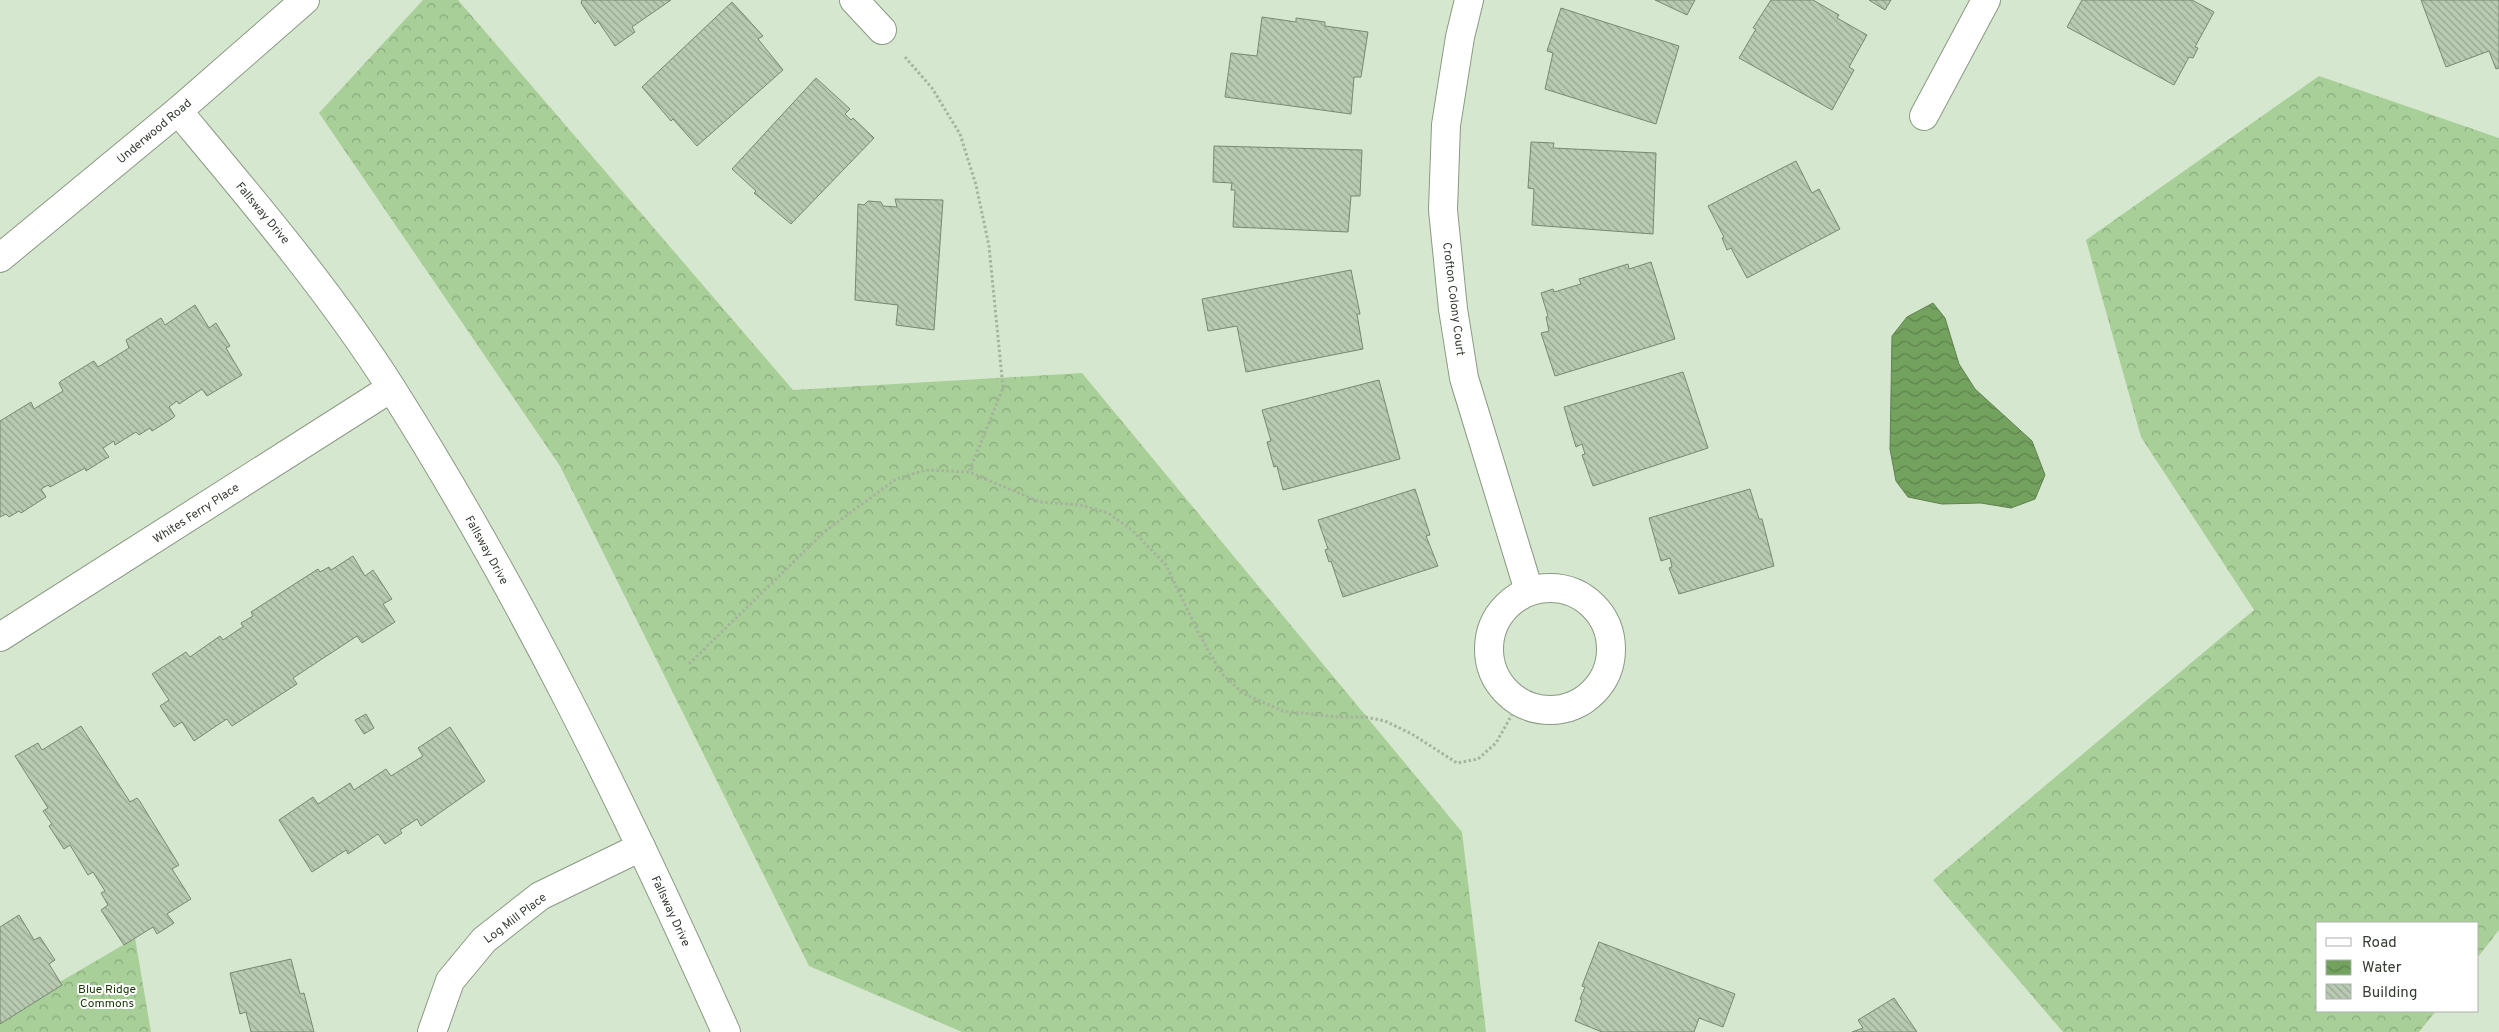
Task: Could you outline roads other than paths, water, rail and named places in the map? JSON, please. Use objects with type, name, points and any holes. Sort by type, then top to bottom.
[{"type":"street","name":"Underwood Road","points":[[0,258],[178,111],[305,0]]},
{"type":"street","points":[[854,0],[882,30]]},
{"type":"street","name":"Crofton Colony Court","points":[[1469,0],[1460,36],[1446,126],[1443,210],[1453,309],[1464,378],[1529,591]]},
{"type":"street","points":[[1924,116],[1986,0]]},
{"type":"street","name":"Fallsway Drive","points":[[178,111],[305,264],[391,388],[485,545],[560,686],[640,847],[726,1032]]},
{"type":"street","name":"Whites Ferry Place","points":[[0,638],[391,388]]},
{"type":"street","points":[[1557,588],[1576,594],[1595,607],[1610,634],[1611,660],[1601,684],[1586,699],[1564,710],[1540,710],[1519,702],[1498,682],[1488,649],[1493,627],[1508,604],[1529,591],[1557,588]]},
{"type":"street","name":"Log Mill Place","points":[[432,1032],[450,980],[484,940],[540,896],[640,847]]},
{"type":"water","points":[[1933,303],[1945,318],[1959,364],[1975,389],[2032,441],[2045,475],[2035,499],[2011,508],[1981,503],[1942,504],[1908,497],[1896,481],[1890,449],[1892,336],[1907,317]]},
{"type":"park label","name":"Blue Ridge Commons","points":[[107,996]]}]
